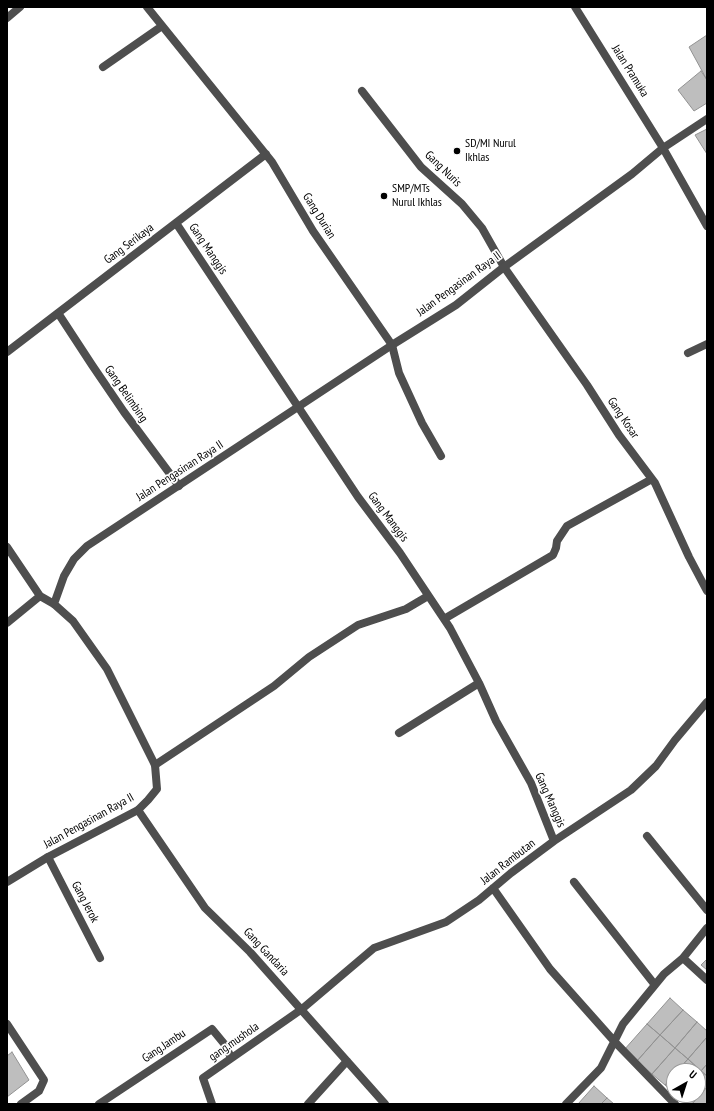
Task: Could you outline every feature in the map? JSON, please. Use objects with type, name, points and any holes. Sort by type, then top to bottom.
[{"type":"street","points":[[7,18],[19,7]]},
{"type":"street","name":"Gang Durian","points":[[147,7],[266,154],[313,231],[392,345],[399,373],[422,423],[441,456]]},
{"type":"street","name":"Jalan Pramuka","points":[[575,7],[663,148],[707,226]]},
{"type":"street","points":[[103,67],[162,26]]},
{"type":"street","name":"Gang Nuris","points":[[362,91],[421,167],[462,204],[482,228],[504,267]]},
{"type":"street","name":"Jalan Pengasinan Raya II","points":[[7,882],[48,857],[138,810],[157,789],[155,765],[107,668],[73,621],[54,604],[64,576],[74,559],[87,546],[392,345],[456,305],[504,267],[632,174],[663,148],[707,119]]},
{"type":"street","name":"Gang Serikaya","points":[[7,352],[266,154]]},
{"type":"street","name":"Gang Manggis","points":[[176,223],[358,497],[400,553],[450,628],[479,683],[496,721],[531,783],[554,841]]},
{"type":"street","name":"Gang Kosar","points":[[504,267],[587,386],[619,435],[655,483],[689,557],[707,591]]},
{"type":"street","name":"Gang Belimbing","points":[[58,312],[124,412],[179,486]]},
{"type":"street","points":[[688,353],[707,344]]},
{"type":"street","points":[[444,619],[553,555],[557,541],[567,526],[652,479]]},
{"type":"street","points":[[7,547],[40,596],[54,604]]},
{"type":"street","points":[[7,623],[40,596]]},
{"type":"street","points":[[155,765],[274,686],[309,657],[358,625],[406,609],[428,596]]},
{"type":"street","points":[[399,733],[479,683]]},
{"type":"street","name":"Jalan Rambutan","points":[[302,1009],[374,948],[446,922],[479,900],[511,873],[554,841],[631,790],[656,766],[675,740],[707,702]]},
{"type":"street","name":"Gang Gandaria","points":[[138,810],[205,908],[250,952],[385,1104]]},
{"type":"street","points":[[647,836],[707,910]]},
{"type":"street","name":"Gang Jerok","points":[[48,857],[100,958]]},
{"type":"street","points":[[574,882],[655,985]]},
{"type":"street","points":[[493,888],[550,969],[614,1041],[675,1104]]},
{"type":"street","points":[[566,1104],[600,1068],[623,1024],[664,974],[684,958],[707,928]]},
{"type":"street","points":[[684,958],[707,980]]},
{"type":"street","name":"gang.mushola","points":[[212,1104],[203,1078],[302,1009]]},
{"type":"street","points":[[7,1024],[44,1080],[39,1091],[21,1104]]},
{"type":"street","name":"Gang.Jambu","points":[[99,1104],[212,1029],[226,1046],[231,1058]]},
{"type":"street","points":[[308,1104],[347,1061]]},
{"type":"building","points":[[707,35],[707,80],[689,47]]},
{"type":"building","points":[[701,71],[707,80],[707,103],[694,111],[678,90]]},
{"type":"building","points":[[707,129],[707,154],[695,135]]},
{"type":"building","points":[[707,959],[707,970],[701,965]]},
{"type":"building","points":[[670,998],[683,1010],[660,1035],[647,1024]]},
{"type":"building","points":[[683,1010],[697,1022],[675,1048],[660,1035]]},
{"type":"building","points":[[697,1022],[707,1031],[707,1037],[688,1059],[675,1048]]},
{"type":"building","points":[[647,1024],[660,1035],[637,1061],[624,1050]]},
{"type":"building","points":[[660,1035],[675,1048],[652,1074],[637,1061]]},
{"type":"building","points":[[707,1037],[706,1065],[706,1063],[692,1063],[688,1059]]},
{"type":"building","points":[[675,1048],[688,1059],[684,1063],[666,1063],[665,1085],[652,1074]]},
{"type":"building","points":[[12,1052],[29,1080],[7,1097],[7,1056]]},
{"type":"building","points":[[688,1059],[692,1063],[684,1063]]},
{"type":"building","points":[[707,1064],[707,1076],[706,1075]]},
{"type":"building","points":[[706,1075],[707,1076],[706,1088]]},
{"type":"building","points":[[594,1086],[607,1098],[601,1104],[578,1104]]},
{"type":"building","points":[[707,1087],[707,1104],[692,1104],[706,1103]]},
{"type":"building","points":[[607,1098],[614,1104],[601,1104]]},
{"type":"place","name":"SD/MI Nurul Ikhlas","points":[[457,151]]},
{"type":"place","name":"SMP/MTs Nurul Ikhlas","points":[[384,196]]}]
